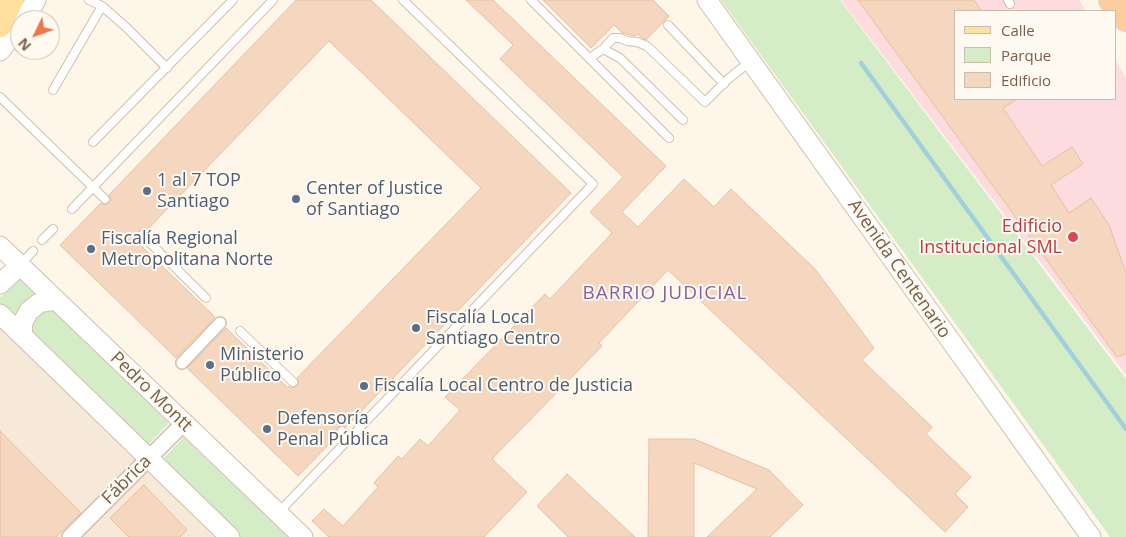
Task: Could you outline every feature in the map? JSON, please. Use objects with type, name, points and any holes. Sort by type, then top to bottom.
[{"type":"highway","points":[[1112,0],[1126,18]]},
{"type":"main road","points":[[0,25],[11,0]]},
{"type":"street","name":"Avenida Centenario","points":[[707,0],[1090,537]]},
{"type":"street","points":[[0,51],[10,38]]},
{"type":"street","name":"Pedro Montt","points":[[0,246],[303,537]]},
{"type":"street","points":[[0,284],[20,265]]},
{"type":"street","points":[[22,335],[24,322],[29,311],[39,304],[56,300]]},
{"type":"street","points":[[0,314],[230,537]]},
{"type":"street","points":[[182,363],[220,323]]},
{"type":"street","name":"Fábrica","points":[[70,537],[184,423]]},
{"type":"lane","points":[[89,0],[101,2],[167,68]]},
{"type":"lane","points":[[93,142],[233,0]]},
{"type":"lane","points":[[72,209],[273,0]]},
{"type":"lane","points":[[278,513],[593,184],[403,0]]},
{"type":"lane","points":[[531,0],[669,138]]},
{"type":"lane","points":[[53,90],[101,2]]},
{"type":"lane","points":[[668,25],[724,84]]},
{"type":"lane","points":[[590,58],[613,38],[637,42],[647,46],[705,102],[751,61]]},
{"type":"lane","points":[[602,48],[620,58],[684,120]]},
{"type":"lane","points":[[0,97],[105,199]]},
{"type":"lane","points":[[42,240],[54,229]]},
{"type":"lane","points":[[142,235],[206,298]]},
{"type":"lane","points":[[20,265],[33,251]]},
{"type":"lane","points":[[240,331],[293,382]]},
{"type":"lane","points":[[342,430],[350,438]]},
{"type":"shaded area","name":"Edificio Institucional SML","points":[[841,0],[1079,0],[1085,10],[954,10],[954,100],[1116,100],[1116,60],[1126,79],[1126,375]]},
{"type":"shaded area","points":[[0,324],[218,537],[0,537]]},
{"type":"green space","points":[[721,0],[840,0],[1126,379],[1126,537],[1110,537]]},
{"type":"green space","points":[[21,277],[169,423],[144,449],[0,309],[0,298]]},
{"type":"green space","points":[[184,437],[288,537],[238,537],[160,462]]},
{"type":"building","points":[[296,0],[371,0],[571,193],[346,427],[343,425],[338,427],[336,430],[338,435],[298,476],[187,368],[226,328],[288,388],[289,386],[292,388],[297,386],[299,383],[297,378],[481,188],[329,41],[146,231],[141,230],[137,233],[138,239],[136,241],[215,317],[176,358],[60,245],[101,203],[104,205],[109,203],[111,200],[109,195]]},
{"type":"building","points":[[466,0],[493,0],[666,166],[622,212],[638,227],[684,179],[714,207],[731,189],[815,269],[874,348],[862,360],[932,427],[926,434],[971,477],[955,494],[968,507],[945,532],[668,270],[599,343],[602,346],[492,459],[527,492],[484,537],[329,537],[312,521],[324,509],[343,526],[378,487],[374,483],[398,456],[402,459],[420,439],[428,446],[460,410],[445,397],[545,294],[550,299],[612,233],[590,212],[623,177],[500,59],[513,45]]},
{"type":"building","points":[[543,0],[653,0],[669,16],[646,40],[637,34],[635,36],[622,33],[614,25],[591,48]]},
{"type":"building","points":[[858,0],[974,0],[980,10],[954,10],[954,100],[1015,100],[1003,108],[1042,166],[1072,147],[1083,164],[1051,185],[1069,213],[1091,198],[1109,225],[1126,273],[1126,354],[1117,357]]},
{"type":"building","points":[[0,431],[81,513],[56,537],[0,537]]},
{"type":"building","points":[[649,439],[694,439],[769,470],[803,505],[770,537],[707,537],[757,489],[694,463],[694,537],[648,537]]},
{"type":"building","points":[[567,474],[635,537],[568,537],[537,506]]},
{"type":"building","points":[[144,485],[187,530],[180,537],[129,537],[110,518]]},
{"type":"waterway","points":[[861,63],[1126,429]]},
{"type":"place","name":"1 al 7 TOP Santiago","points":[[147,191]]},
{"type":"place","name":"Center of Justice of Santiago","points":[[296,199]]},
{"type":"place","name":"Edificio Institucional SML","points":[[1073,237]]},
{"type":"place","name":"Fiscalía Regional Metropolitana Norte","points":[[91,249]]},
{"type":"place","name":"Fiscalía Local Santiago Centro","points":[[416,328]]},
{"type":"place","name":"Ministerio Público","points":[[210,365]]},
{"type":"place","name":"Fiscalía Local Centro de Justicia","points":[[364,386]]},
{"type":"place","name":"Defensoría Penal Pública","points":[[267,429]]},
{"type":"district","name":"BARRIO JUDICIAL","points":[[665,294]]}]
